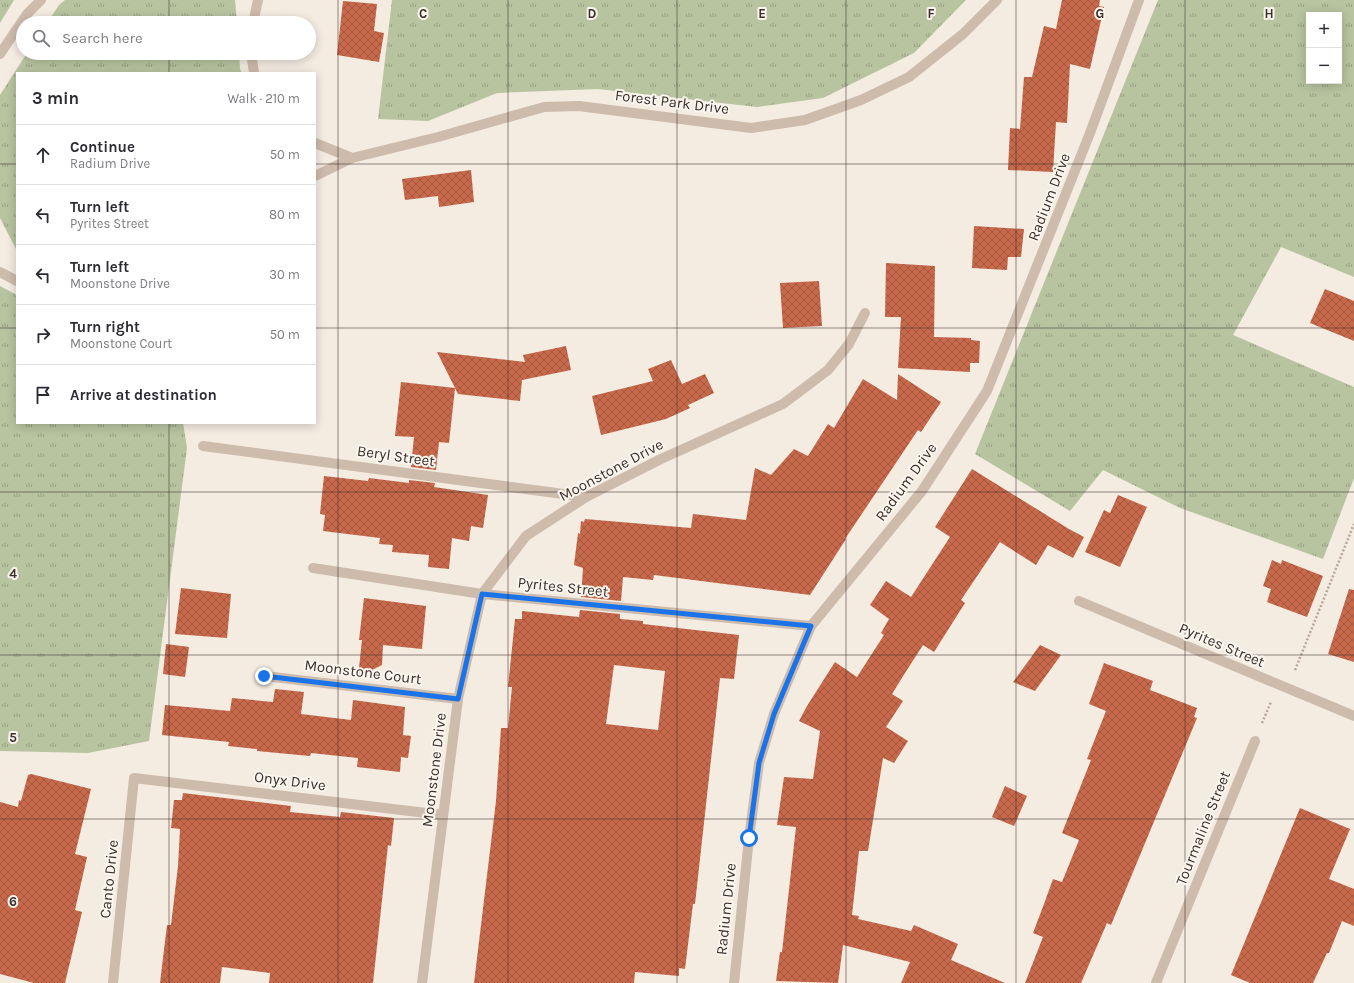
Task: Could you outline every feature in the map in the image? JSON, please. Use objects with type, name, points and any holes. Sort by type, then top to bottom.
[{"type":"street","points":[[26,16],[41,0]]},
{"type":"street","points":[[255,16],[258,0]]},
{"type":"street","name":"Forest Park Drive","points":[[316,176],[352,158],[438,137],[544,107],[579,106],[751,128],[805,120],[861,100],[909,77],[963,34],[997,0]]},
{"type":"street","name":"Radium Drive","points":[[734,983],[748,846],[759,763],[774,714],[811,626],[922,491],[987,391],[1087,140],[1139,0]]},
{"type":"street","points":[[0,54],[16,30]]},
{"type":"street","points":[[252,60],[254,72]]},
{"type":"street","points":[[316,143],[352,158]]},
{"type":"street","points":[[0,272],[16,280]]},
{"type":"street","name":"Moonstone Drive","points":[[422,983],[458,699],[482,594],[526,536],[586,497],[661,459],[783,404],[828,370],[849,344],[865,313]]},
{"type":"street","name":"Beryl Street","points":[[203,446],[586,497]]},
{"type":"street","name":"Pyrites Street","points":[[313,568],[482,594],[811,626]]},
{"type":"street","name":"Pyrites Street","points":[[1079,601],[1354,716]]},
{"type":"street","name":"Moonstone Court","points":[[264,676],[458,699]]},
{"type":"street","name":"Tourmaline Street","points":[[1156,983],[1255,741]]},
{"type":"street","name":"Onyx Drive","points":[[134,778],[443,815]]},
{"type":"street","name":"Canto Drive","points":[[113,983],[134,778]]},
{"type":"path","points":[[1266,680],[1274,665],[1294,672],[1354,524]]},
{"type":"path","points":[[1255,741],[1278,685]]},
{"type":"green space","points":[[0,0],[14,0],[0,23]]},
{"type":"green space","points":[[65,0],[235,0],[236,16],[52,16],[59,5]]},
{"type":"green space","points":[[392,0],[966,0],[914,53],[823,98],[757,107],[598,89],[497,93],[428,121],[378,119]]},
{"type":"green space","points":[[1158,0],[1354,0],[1354,277],[1281,247],[1233,335],[1354,387],[1354,478],[1323,559],[1180,508],[1103,470],[1070,511],[975,454]]},
{"type":"green space","points":[[22,60],[239,60],[242,72],[16,72],[16,249],[0,218],[0,95]]},
{"type":"green space","points":[[0,286],[16,294],[16,424],[183,424],[187,448],[149,741],[88,753],[0,751]]},
{"type":"building","points":[[1062,0],[1100,0],[1099,6],[1104,7],[1090,69],[1070,64],[1067,123],[1056,122],[1053,172],[1008,170],[1010,128],[1020,129],[1024,77],[1032,77],[1044,26],[1056,29]]},
{"type":"building","points":[[343,1],[377,4],[374,31],[384,33],[379,62],[337,55]]},
{"type":"building","points":[[471,170],[474,202],[439,207],[438,196],[405,200],[402,179]]},
{"type":"building","points":[[974,226],[1024,229],[1021,257],[1008,257],[1007,270],[972,268]]},
{"type":"building","points":[[886,263],[935,266],[934,337],[971,338],[971,340],[980,341],[979,363],[970,363],[970,372],[898,368],[901,317],[885,317]]},
{"type":"building","points":[[819,281],[822,326],[783,328],[780,283]]},
{"type":"building","points":[[1325,289],[1354,301],[1354,341],[1310,323]]},
{"type":"building","points":[[566,346],[571,370],[522,380],[520,401],[458,394],[437,352],[525,362],[523,355]]},
{"type":"building","points":[[671,360],[682,384],[705,374],[714,393],[688,405],[690,408],[666,419],[601,435],[592,396],[653,381],[648,369]]},
{"type":"building","points":[[898,374],[941,402],[921,432],[918,430],[845,539],[810,595],[654,575],[653,580],[623,577],[621,601],[581,597],[583,568],[574,565],[581,521],[584,522],[585,519],[691,528],[693,514],[746,520],[755,468],[771,475],[794,449],[808,456],[828,424],[834,428],[863,379],[897,400]]},
{"type":"building","points":[[401,382],[455,388],[449,443],[439,442],[436,470],[411,467],[414,437],[395,436]]},
{"type":"building","points":[[972,469],[1084,537],[1073,558],[1048,545],[1036,565],[1000,542],[961,600],[965,603],[934,652],[923,645],[892,694],[903,701],[886,727],[908,741],[894,763],[883,758],[868,851],[859,851],[852,915],[859,916],[858,919],[911,931],[914,925],[958,944],[951,960],[1005,983],[901,983],[910,962],[843,945],[838,983],[776,981],[780,952],[782,952],[796,827],[777,825],[784,777],[813,779],[820,731],[799,721],[835,662],[857,677],[884,635],[881,633],[889,619],[870,605],[886,581],[911,597],[950,537],[935,527]]},
{"type":"building","points":[[324,476],[368,481],[369,478],[409,483],[409,480],[435,483],[434,487],[488,495],[483,528],[471,526],[469,541],[452,538],[449,569],[428,567],[429,555],[392,552],[393,545],[379,544],[380,538],[323,531],[325,515],[320,514]]},
{"type":"building","points":[[1118,495],[1147,507],[1120,567],[1085,552],[1104,510],[1110,513]]},
{"type":"building","points":[[1272,560],[1281,564],[1282,560],[1323,576],[1307,617],[1267,602],[1271,589],[1263,586]]},
{"type":"building","points":[[181,588],[231,594],[227,638],[175,634]]},
{"type":"building","points":[[1349,589],[1354,590],[1354,662],[1328,654]]},
{"type":"building","points":[[364,598],[426,606],[422,649],[383,645],[382,665],[358,677],[362,640],[359,640]]},
{"type":"building","points":[[580,610],[620,614],[620,619],[643,621],[643,624],[739,635],[734,679],[720,678],[695,904],[693,904],[685,969],[679,968],[679,976],[635,972],[634,983],[474,983],[496,801],[501,728],[508,728],[512,687],[508,687],[515,619],[522,619],[522,611],[579,617]],"holes":[[[614,665],[665,671],[658,730],[606,724]]]},
{"type":"building","points":[[166,644],[189,647],[185,677],[163,674]]},
{"type":"building","points":[[1040,645],[1061,655],[1035,691],[1013,682]]},
{"type":"building","points":[[1104,663],[1153,681],[1150,690],[1197,708],[1194,717],[1197,718],[1111,925],[1107,923],[1081,983],[1025,983],[1043,937],[1033,933],[1053,879],[1062,882],[1079,840],[1062,833],[1091,760],[1087,759],[1106,711],[1089,704]]},
{"type":"building","points":[[275,689],[304,692],[301,714],[351,720],[353,700],[405,707],[403,735],[411,736],[408,758],[401,757],[400,772],[357,767],[358,758],[311,753],[310,756],[257,751],[257,749],[228,746],[229,742],[162,735],[165,705],[230,711],[232,698],[273,702]]},
{"type":"building","points":[[31,774],[91,789],[75,854],[87,857],[75,910],[82,912],[65,983],[34,983],[0,974],[0,802],[18,807],[28,775]]},
{"type":"building","points":[[1005,786],[1027,796],[1014,826],[992,817]]},
{"type":"building","points":[[183,793],[291,806],[290,812],[340,817],[341,812],[394,818],[391,846],[388,845],[373,983],[269,983],[270,973],[222,967],[220,983],[160,983],[167,925],[171,925],[178,866],[180,829],[171,828],[174,800],[182,800]]},
{"type":"building","points":[[1300,808],[1350,829],[1329,879],[1354,889],[1354,926],[1342,921],[1329,953],[1327,953],[1313,983],[1250,983],[1231,975]]},
{"type":"route","points":[[264,676],[458,699],[482,594],[811,626],[774,714],[759,763],[749,838]]}]
